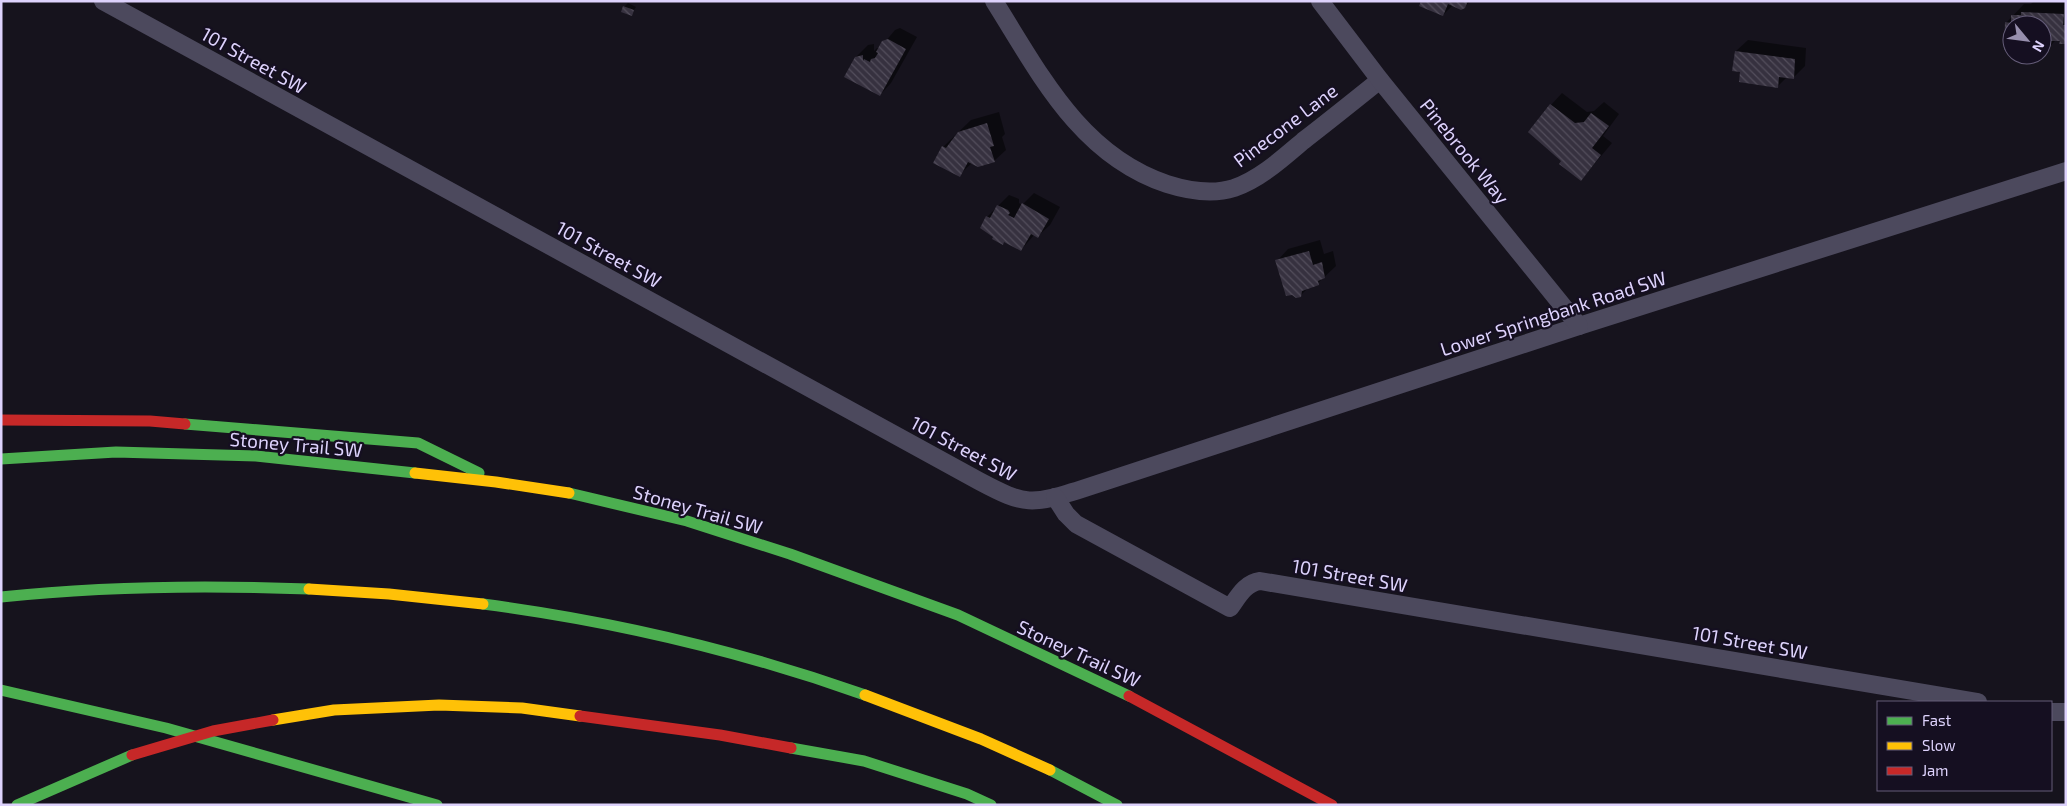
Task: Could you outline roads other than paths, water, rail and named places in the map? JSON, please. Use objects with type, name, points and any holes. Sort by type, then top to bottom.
[{"type":"highway","points":[[1,420],[150,421],[418,443],[496,482]]},
{"type":"highway","name":"Stoney Trail SW","points":[[1,459],[116,452],[256,456],[496,482],[573,494],[687,522],[790,554],[958,615],[1153,707],[1332,805]]},
{"type":"highway","points":[[1,597],[206,586],[335,589],[519,610],[630,628],[738,655],[855,691],[984,740],[1117,805]]},
{"type":"highway","points":[[1,690],[91,708],[261,754],[437,805]]},
{"type":"highway","points":[[17,805],[132,755],[213,731],[334,710],[439,705],[522,708],[720,735],[864,761],[967,794],[991,805]]},
{"type":"street","name":"101 Street SW","points":[[103,1],[978,481],[1022,500],[1033,502],[1055,497],[1066,514],[1076,524],[1230,608],[1245,588],[1250,584],[1260,581],[1972,701]]},
{"type":"street","name":"Pinecone Lane","points":[[994,1],[1051,92],[1074,121],[1109,152],[1128,165],[1144,174],[1180,188],[1198,191],[1218,191],[1234,188],[1249,181],[1289,153],[1380,80]]},
{"type":"street","name":"Pinebrook Way","points":[[1320,1],[1380,80],[1579,326]]},
{"type":"street","name":"Lower Springbank Road SW","points":[[1055,497],[1579,326],[2066,171]]},
{"type":"street","points":[[2052,712],[2066,712]]}]
